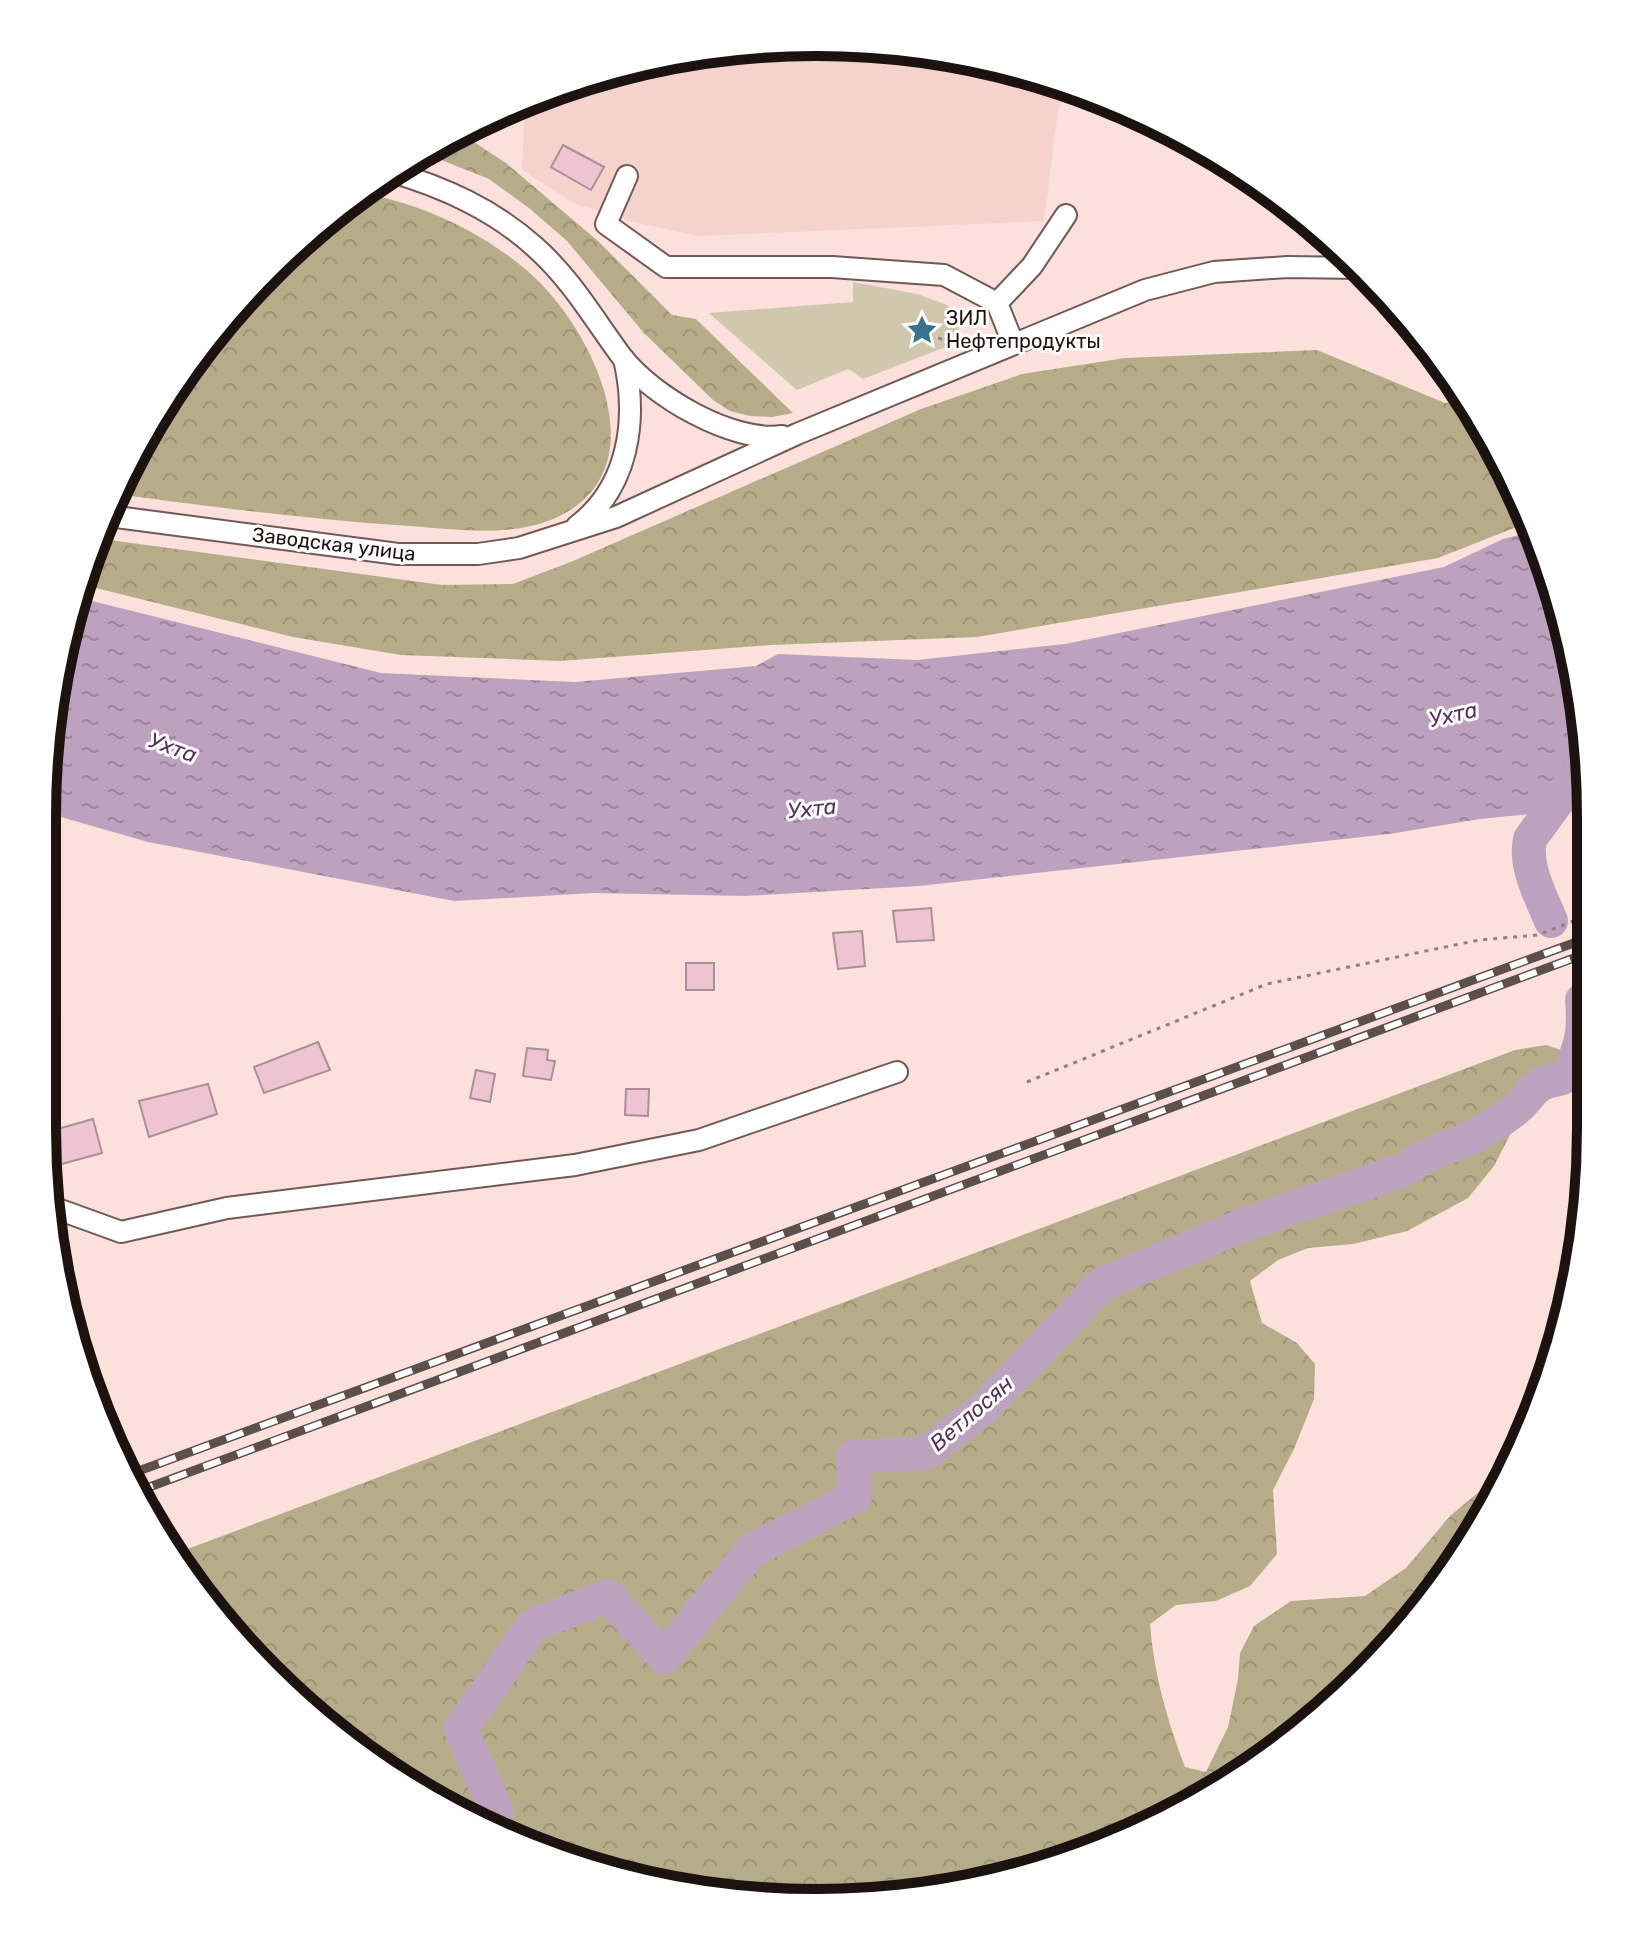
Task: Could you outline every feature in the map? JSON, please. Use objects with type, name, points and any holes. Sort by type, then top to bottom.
[{"type":"street","points":[[627,176],[606,224],[666,267],[832,267],[944,275],[997,303],[1013,343]]},
{"type":"street","points":[[405,177],[467,201],[522,235],[552,262],[578,293],[624,359],[670,398],[735,432],[759,438],[797,434]]},
{"type":"street","points":[[997,303],[1032,266],[1066,215]]},
{"type":"street","points":[[557,537],[616,517],[797,434],[1145,290],[1214,272],[1287,267],[1342,268]]},
{"type":"street","points":[[557,537],[579,525],[599,507],[619,472],[626,446],[630,406],[624,359]]},
{"type":"street","name":"Заводская улица","points":[[118,517],[398,554],[478,554],[519,548],[557,537]]},
{"type":"street","points":[[61,1210],[121,1232],[227,1208],[575,1165],[699,1140],[897,1072]]},
{"type":"path","points":[[929,334],[951,343]]},
{"type":"path","points":[[1027,1082],[1267,984],[1479,940],[1526,937],[1577,919]]},
{"type":"shaded area","points":[[816,56],[866,58],[965,71],[1062,96],[1044,221],[698,236],[629,221],[574,203],[522,170],[524,114],[620,82],[717,63]]},
{"type":"shaded area","points":[[853,282],[917,294],[947,305],[960,320],[958,335],[948,346],[863,379],[848,369],[797,390],[709,313],[853,302]]},
{"type":"green space","points":[[470,139],[506,163],[598,241],[672,315],[696,319],[793,413],[772,417],[750,416],[730,411],[713,400],[643,332],[567,241],[489,179],[436,158]]},
{"type":"green space","points":[[377,196],[407,204],[453,222],[495,247],[533,276],[579,333],[596,368],[608,404],[611,440],[603,473],[583,501],[548,521],[531,526],[479,531],[226,508],[127,495],[184,394],[245,315],[315,245]]},
{"type":"green space","points":[[1317,350],[1445,403],[1454,402],[1499,480],[1519,526],[1438,558],[977,637],[771,645],[560,661],[401,655],[293,637],[92,587],[108,540],[442,585],[513,584],[573,561],[921,409],[1022,374],[1125,358]]},
{"type":"green space","points":[[1546,1045],[1567,1052],[1575,1077],[1512,1131],[1494,1166],[1468,1198],[1407,1231],[1353,1244],[1308,1248],[1278,1260],[1250,1281],[1262,1323],[1297,1343],[1315,1364],[1314,1399],[1273,1490],[1277,1554],[1250,1586],[1216,1601],[1176,1605],[1150,1624],[1162,1697],[1185,1767],[1206,1772],[1228,1727],[1240,1653],[1254,1626],[1291,1601],[1365,1596],[1406,1568],[1450,1516],[1489,1484],[1475,1509],[1449,1551],[1388,1630],[1318,1700],[1239,1761],[1197,1787],[1153,1811],[1061,1849],[965,1874],[916,1882],[816,1889],[717,1882],[668,1874],[572,1849],[480,1811],[394,1761],[354,1732],[315,1700],[245,1630],[184,1550],[1515,1050]]},
{"type":"water","name":"Ухта","points":[[1522,534],[1537,572],[1562,668],[1570,717],[1576,801],[1542,813],[1480,819],[1389,834],[919,886],[746,896],[594,893],[454,901],[148,842],[56,816],[63,717],[88,600],[381,673],[575,682],[756,666],[778,654],[917,660],[1065,644],[1444,567],[1503,539]]},
{"type":"building","points":[[563,145],[604,167],[591,190],[551,167]]},
{"type":"building","points":[[931,908],[934,940],[897,942],[893,911]]},
{"type":"building","points":[[862,931],[865,966],[838,969],[833,933]]},
{"type":"building","points":[[686,963],[714,963],[714,990],[686,990]]},
{"type":"building","points":[[318,1042],[330,1070],[264,1093],[254,1067]]},
{"type":"building","points":[[527,1048],[548,1050],[547,1060],[555,1061],[551,1080],[523,1076]]},
{"type":"building","points":[[476,1070],[495,1074],[490,1102],[470,1098]]},
{"type":"building","points":[[208,1084],[217,1114],[149,1137],[139,1101]]},
{"type":"building","points":[[626,1089],[649,1089],[648,1116],[625,1115]]},
{"type":"building","points":[[93,1119],[102,1153],[57,1165],[56,1129]]},
{"type":"waterway","name":"Ветлосян","points":[[1551,921],[1531,871],[1530,839],[1575,777]]},
{"type":"waterway","name":"Ветлосян","points":[[495,1817],[497,1812],[461,1729],[533,1625],[608,1596],[664,1657],[752,1550],[855,1497],[853,1457],[926,1453],[985,1407],[1102,1284],[1246,1224],[1406,1169],[1421,1159],[1472,1137],[1515,1109],[1539,1085],[1568,1075],[1577,1053]]},
{"type":"railway","points":[[137,1471],[1577,942]]},
{"type":"railway","points":[[147,1488],[1577,957]]},
{"type":"place","name":"ЗИЛ Нефтепродукты","points":[[922,330]]}]
